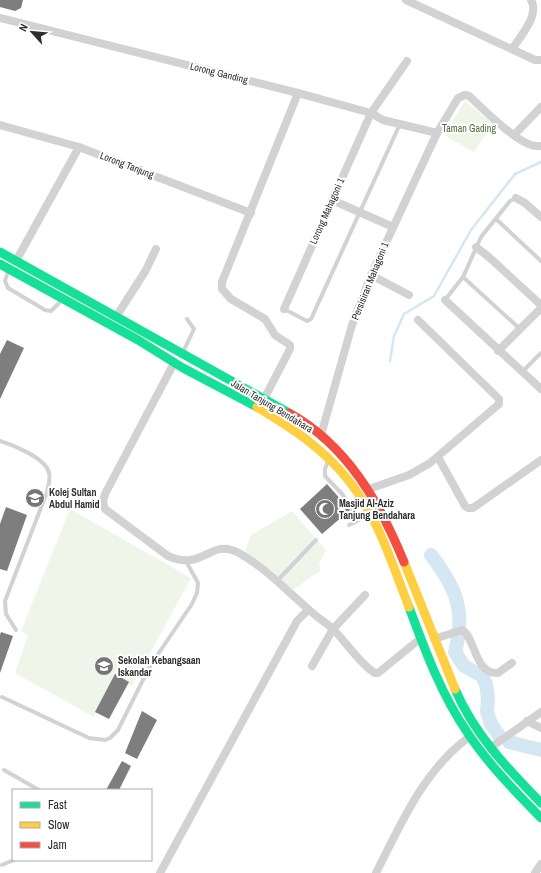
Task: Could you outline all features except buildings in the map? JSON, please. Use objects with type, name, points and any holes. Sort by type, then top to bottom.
[{"type":"main road","name":"Jalan Tanjung Bendahara","points":[[0,252],[264,399],[297,418],[321,435],[357,472],[369,489],[391,530],[457,693],[474,724],[499,760],[541,803]]},
{"type":"main road","name":"Jalan Tanjung Bendahara","points":[[0,264],[62,300],[140,341],[174,363],[290,428],[318,448],[330,460],[348,480],[370,514],[447,698],[469,737],[491,766],[541,818]]},
{"type":"street","points":[[406,0],[541,61]]},
{"type":"street","points":[[512,49],[532,17],[534,10],[531,0]]},
{"type":"street","name":"Lorong Ganding","points":[[0,18],[298,93],[371,113],[383,120],[437,133]]},
{"type":"street","name":"Lorong Mahagoni 1","points":[[284,309],[371,113],[407,61]]},
{"type":"street","points":[[264,399],[290,349],[290,345],[275,335],[265,319],[231,299],[222,290],[222,282],[298,93]]},
{"type":"street","name":"Persisiran Mahagoni 1","points":[[321,435],[352,325],[371,275],[437,133],[458,98],[465,95],[469,96],[514,135]]},
{"type":"street","points":[[541,107],[514,135],[528,144],[541,146]]},
{"type":"street","name":"Lorong Tanjung","points":[[0,125],[79,147],[251,212]]},
{"type":"street","points":[[16,261],[79,147]]},
{"type":"street","points":[[516,198],[525,203],[541,217]]},
{"type":"street","points":[[332,200],[393,227]]},
{"type":"street","points":[[476,247],[541,305]]},
{"type":"street","points":[[116,317],[146,270],[156,249]]},
{"type":"street","points":[[371,275],[409,295]]},
{"type":"street","points":[[445,300],[498,351],[541,389]]},
{"type":"street","points":[[498,351],[541,308]]},
{"type":"street","points":[[369,489],[409,474],[438,457],[497,406],[499,401],[499,398],[418,320]]},
{"type":"street","points":[[174,363],[105,494],[103,502],[105,509],[168,556],[180,561],[205,556],[211,551],[227,547],[247,558],[277,581],[308,610],[333,629],[375,673],[378,674],[421,638]]},
{"type":"street","points":[[438,457],[464,506],[468,508],[473,508],[541,460]]},
{"type":"street","points":[[312,666],[333,629],[365,595]]},
{"type":"street","points":[[160,873],[297,621],[308,610]]},
{"type":"street","points":[[434,639],[460,630],[467,633],[476,655],[486,668],[498,673],[512,663]]},
{"type":"street","points":[[490,748],[541,712]]},
{"type":"street","points":[[527,721],[541,728]]},
{"type":"street","points":[[376,873],[418,794],[433,772],[446,756],[469,737]]},
{"type":"street","points":[[535,873],[541,864]]},
{"type":"lane","points":[[284,309],[307,321],[311,319],[401,124]]},
{"type":"lane","points":[[445,300],[463,277],[481,237],[510,201],[516,198]]},
{"type":"lane","points":[[496,219],[541,261]]},
{"type":"lane","points":[[9,269],[5,281],[8,288],[45,310],[51,311],[62,300]]},
{"type":"lane","points":[[463,277],[520,329]]},
{"type":"lane","points":[[182,354],[194,329],[187,319]]},
{"type":"lane","points":[[522,372],[541,353]]},
{"type":"lane","points":[[0,441],[39,459],[48,468],[50,477],[47,492],[6,601],[6,614],[16,630]]},
{"type":"lane","points":[[330,460],[325,469],[325,476],[346,499],[359,520]]},
{"type":"lane","points":[[349,525],[370,514]]},
{"type":"lane","points":[[277,581],[316,540]]},
{"type":"lane","points":[[2,697],[89,738],[101,740],[110,738],[121,724],[150,666],[195,598],[198,583],[186,561]]},
{"type":"lane","points":[[4,770],[37,789]]},
{"type":"lane","points":[[2,865],[12,861]]},
{"type":"green space","name":"Taman Gading","points":[[465,101],[493,124],[474,152],[444,135]]},
{"type":"green space","points":[[70,509],[191,578],[132,686],[114,677],[94,717],[15,673],[28,635],[21,631]]},
{"type":"green space","points":[[292,511],[326,550],[319,564],[321,570],[293,590],[245,551],[251,535]]},
{"type":"waterway","points":[[390,361],[394,336],[404,314],[434,296],[471,230],[515,174],[541,162]]},
{"type":"waterway","points":[[431,555],[447,578],[459,612],[458,637],[455,652],[464,666],[482,676],[486,684],[488,698],[487,712],[491,724],[498,734]]},
{"type":"waterway","points":[[509,742],[541,750]]},
{"type":"traffic: fast","points":[[0,252],[289,413]]},
{"type":"traffic: fast","points":[[0,264],[138,340],[183,368],[257,407]]},
{"type":"traffic: fast","points":[[409,607],[441,687],[458,717],[475,744],[493,766],[541,818]]},
{"type":"traffic: fast","points":[[455,689],[482,736],[504,764],[541,803]]},
{"type":"traffic: slow","points":[[257,407],[282,422],[318,449],[349,481],[368,510],[384,541],[409,607]]},
{"type":"traffic: slow","points":[[404,562],[455,689]]},
{"type":"traffic: jam","points":[[289,413],[310,426],[328,441],[359,477],[384,518],[404,562]]},
{"type":"place","name":"Kolej Sultan Abdul Hamid","points":[[35,498]]},
{"type":"place","name":"Masjid Al-Aziz Tanjung Bendahara","points":[[325,509]]},
{"type":"place","name":"Sekolah Kebangsaan Iskandar","points":[[104,666]]}]
